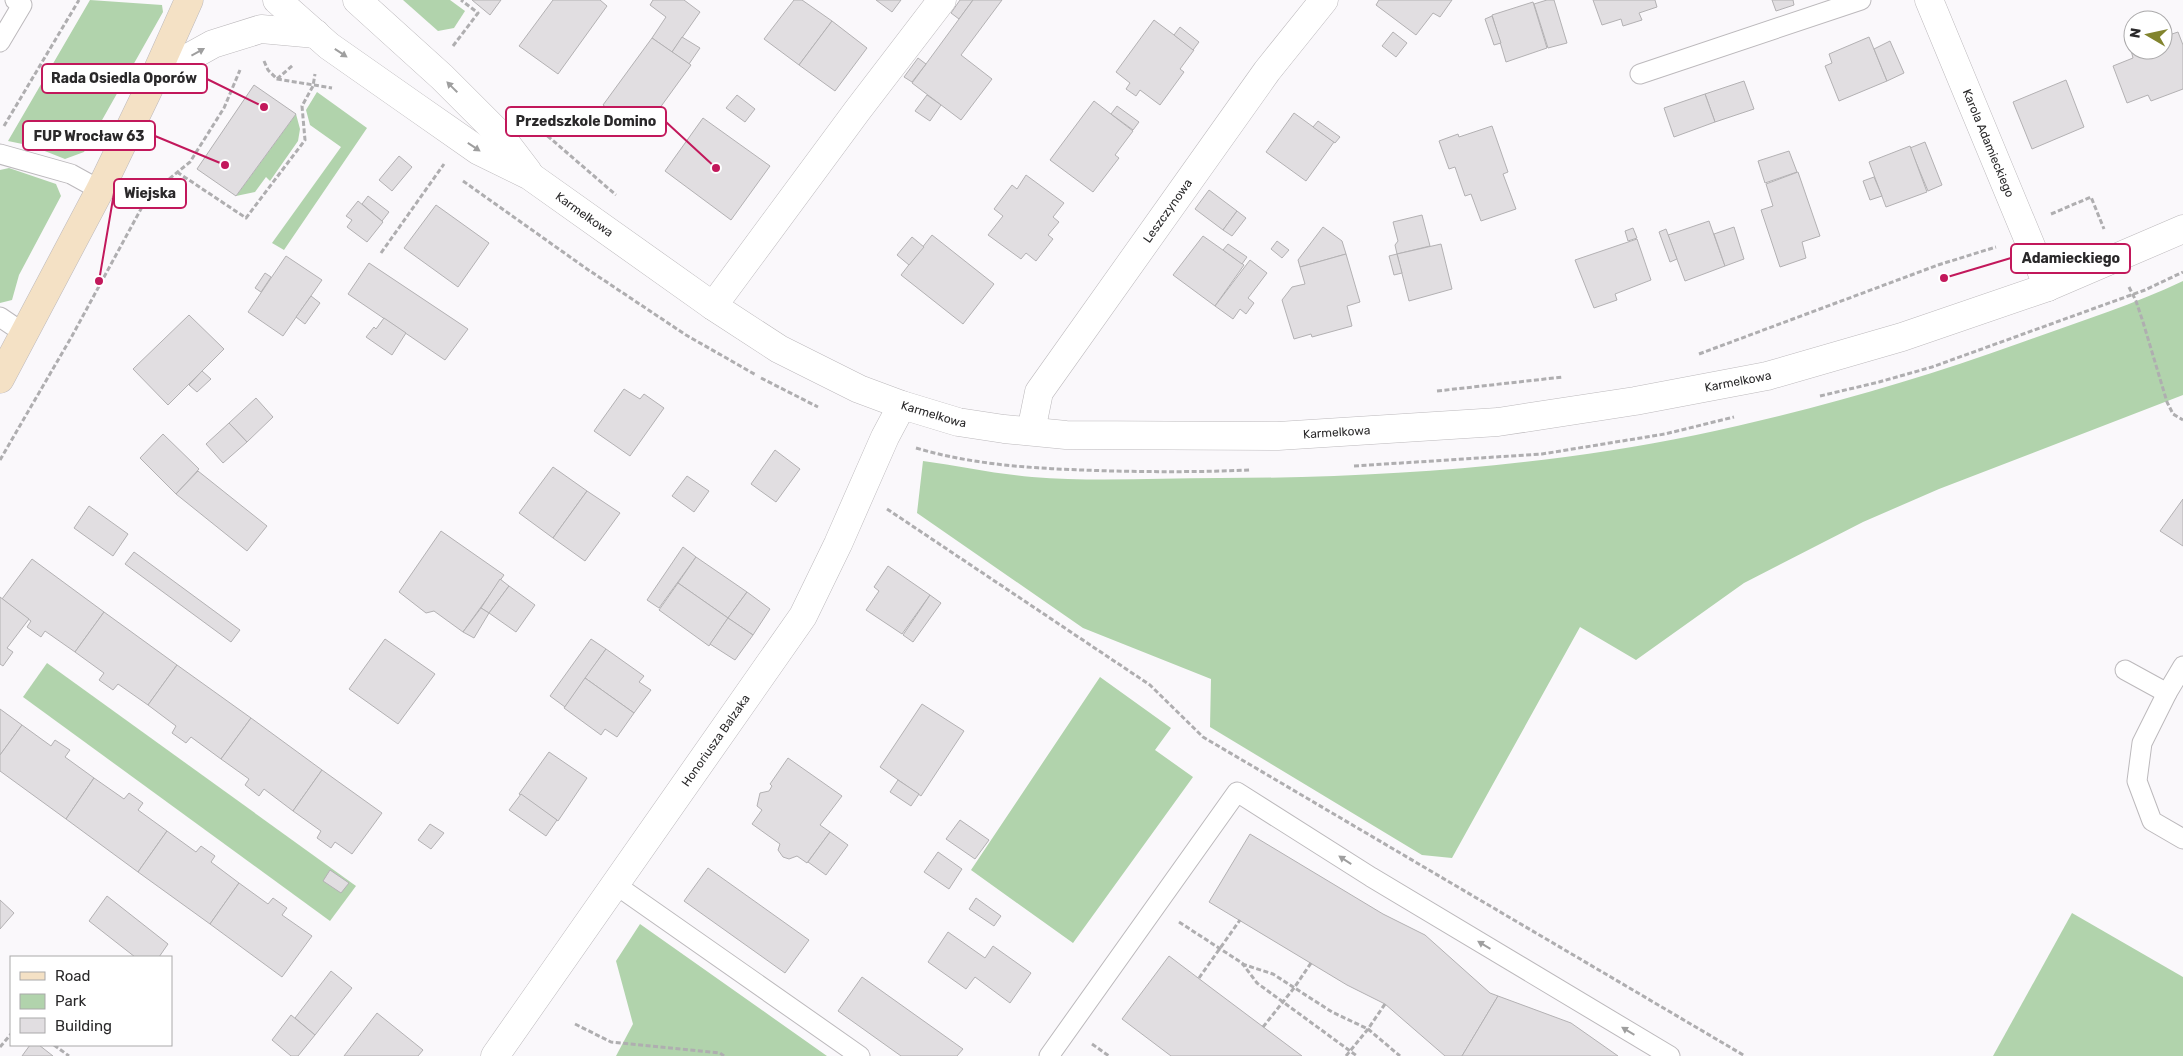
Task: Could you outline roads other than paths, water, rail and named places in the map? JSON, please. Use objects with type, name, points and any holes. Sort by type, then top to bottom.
[{"type":"main road","points":[[0,379],[100,190],[189,0]]},
{"type":"street","name":"Karmelkowa","points":[[277,0],[329,46],[479,151],[530,176],[713,306],[779,349],[859,389],[902,405],[958,422],[1031,431],[1086,435],[1278,436],[1498,422],[1635,401],[1767,376],[1902,337],[2048,286],[2183,229]]},
{"type":"street","name":"Karmelkowa","points":[[357,0],[442,77],[499,134],[530,176]]},
{"type":"street","points":[[713,306],[857,111],[942,0]]},
{"type":"street","name":"Leszczynowa","points":[[1031,431],[1039,392],[1267,71],[1324,0]]},
{"type":"street","name":"Karola Adamieckiego","points":[[1929,0],[2048,286]]},
{"type":"street","points":[[155,76],[213,44],[259,29],[316,34]]},
{"type":"street","name":"Honoriusza Balzaka","points":[[495,1056],[803,616],[838,544],[889,428],[902,405]]},
{"type":"lane","points":[[0,42],[22,5],[15,0]]},
{"type":"lane","points":[[1640,74],[1861,0]]},
{"type":"lane","points":[[0,154],[71,174],[100,190]]},
{"type":"lane","points":[[0,317],[25,334]]},
{"type":"lane","points":[[2183,666],[2142,743],[2136,781],[2152,821],[2183,840]]},
{"type":"lane","points":[[2125,670],[2167,693]]},
{"type":"lane","points":[[1049,1056],[1238,792],[1371,877],[1670,1056]]},
{"type":"lane","points":[[616,885],[860,1056]]},
{"type":"place","name":"Rada Osiedla Oporów","points":[[264,107]]},
{"type":"place","name":"FUP Wrocław 63","points":[[225,165]]},
{"type":"place","name":"Przedszkole Domino","points":[[716,168]]},
{"type":"place","name":"Adamieckiego","points":[[1944,278]]},
{"type":"place","name":"Wiejska","points":[[99,281]]}]
